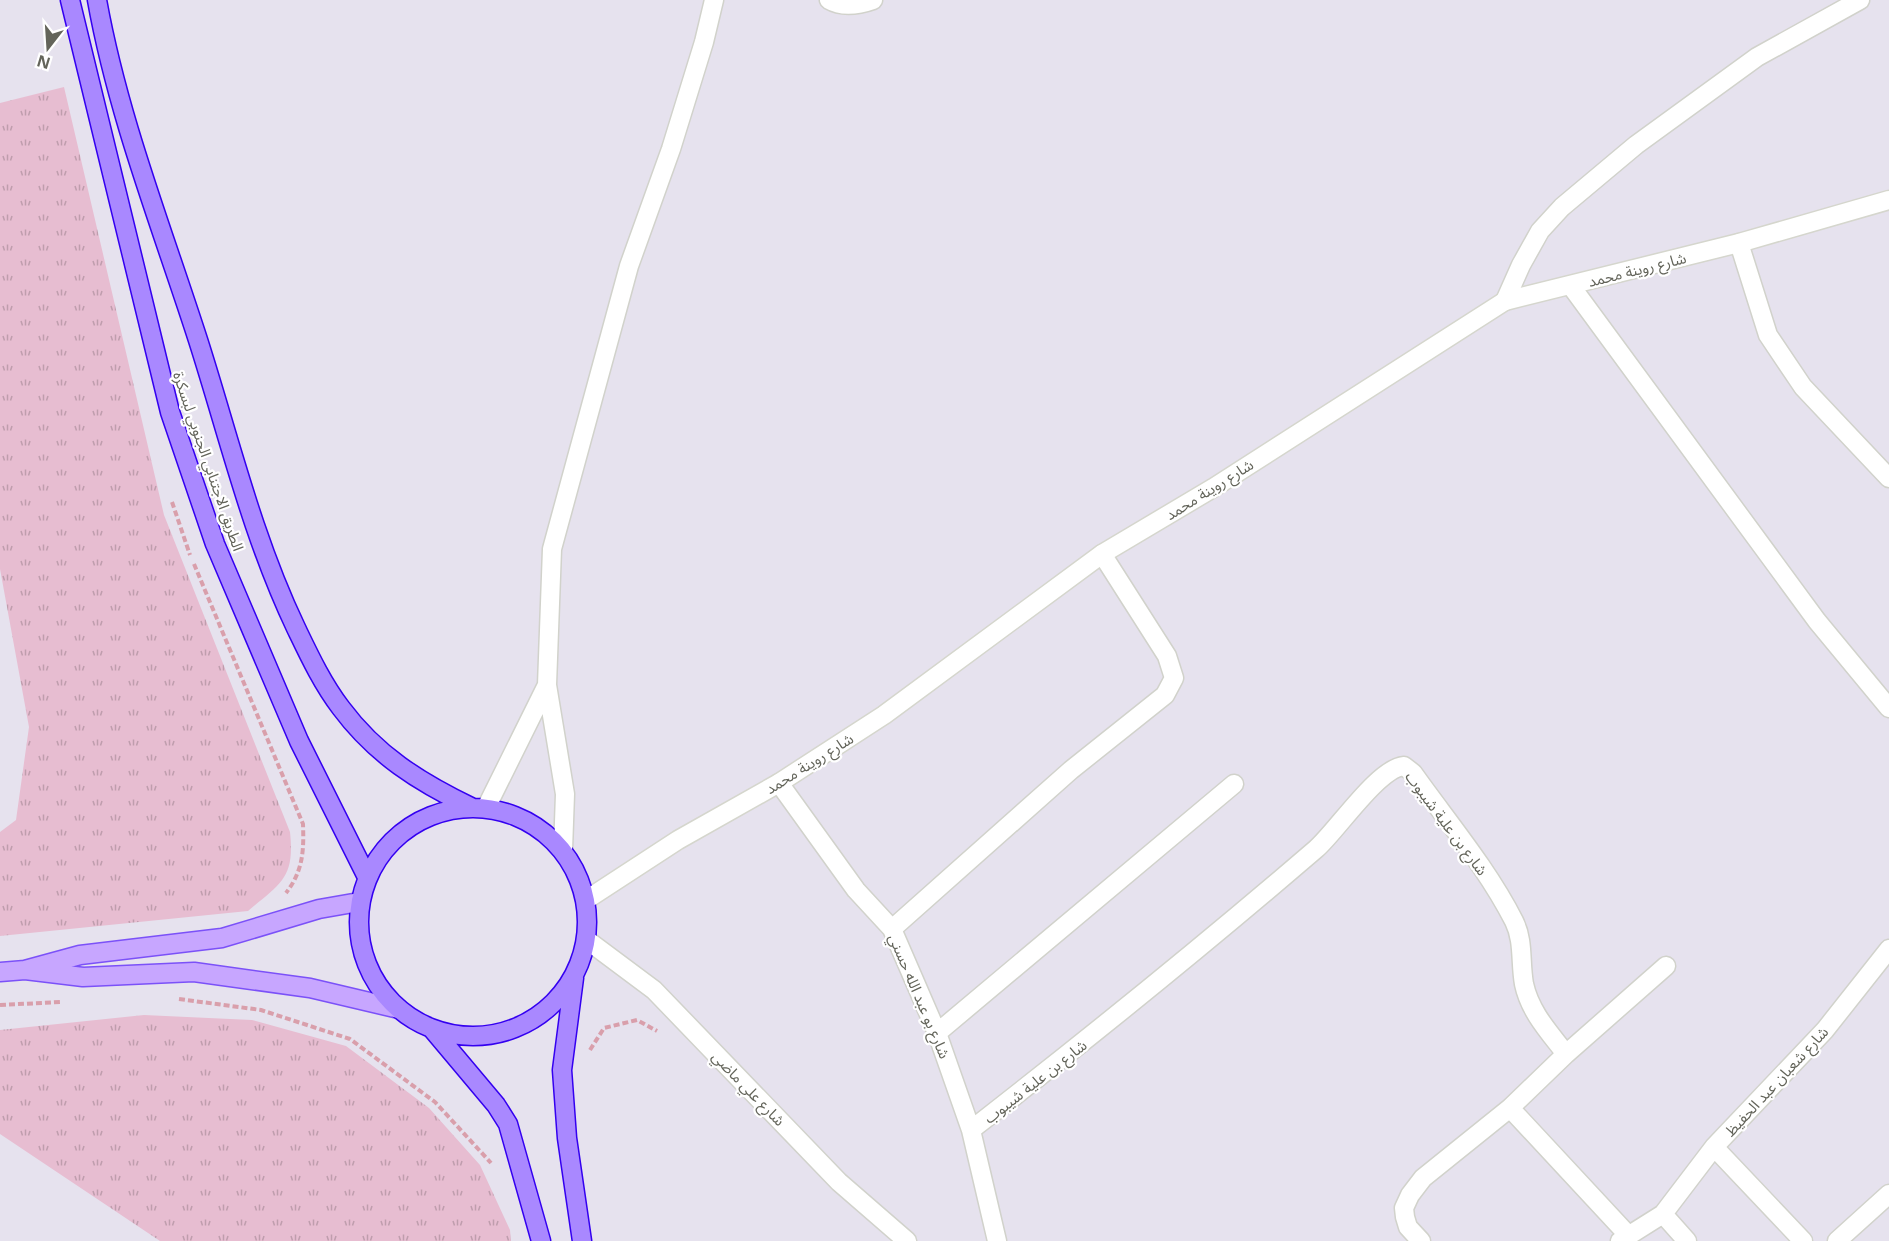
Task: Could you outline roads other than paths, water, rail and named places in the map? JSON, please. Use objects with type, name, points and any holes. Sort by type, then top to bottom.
[{"type":"highway","name":"الطريق الاجتنابي الجنوبي لبسكرة","points":[[70,0],[170,412],[215,544],[299,741],[367,877]]},
{"type":"highway","name":"الطريق الاجتنابي الجنوبي لبسكرة","points":[[97,0],[136,155],[198,340],[262,551],[314,667],[341,708],[383,755],[434,789],[479,808],[508,813],[529,822],[563,850]]},
{"type":"highway","points":[[479,808],[428,816],[392,841],[367,877],[359,902],[358,932],[364,961],[378,987],[399,1010],[433,1030],[496,1105],[508,1124],[541,1241]]},
{"type":"highway","points":[[563,850],[577,874],[586,900],[587,940],[574,977],[562,1070],[567,1138],[582,1241]]},
{"type":"highway","points":[[433,1030],[473,1037],[513,1030],[548,1009],[574,977]]},
{"type":"main road","points":[[25,970],[80,955],[222,938],[319,909],[359,902]]},
{"type":"main road","points":[[0,972],[25,970],[83,976],[194,972],[310,988],[399,1010]]},
{"type":"street","points":[[563,850],[565,794],[547,685],[552,549],[629,266],[674,138],[704,42],[714,0]]},
{"type":"street","points":[[829,0],[845,5],[862,4],[873,0]]},
{"type":"street","points":[[1505,301],[1540,231],[1562,207],[1636,145],[1756,57],[1860,0]]},
{"type":"street","name":"شارع روينة محمد","points":[[586,900],[678,840],[779,783],[884,715],[1102,554],[1213,488],[1505,301],[1739,243],[1889,200]]},
{"type":"street","points":[[1739,243],[1768,335],[1773,344],[1803,387],[1889,478]]},
{"type":"street","points":[[1571,286],[1816,621],[1889,708]]},
{"type":"street","points":[[892,929],[1071,770],[1138,719],[1172,688],[1174,673],[1167,656],[1102,554]]},
{"type":"street","points":[[479,808],[547,685]]},
{"type":"street","name":"شارع بن علية شيبوب","points":[[971,1130],[1120,1014],[1235,919],[1323,843],[1359,800],[1400,766],[1413,773],[1489,879],[1514,922],[1520,938],[1524,982],[1530,1004],[1566,1054]]},
{"type":"street","name":"شارع بو عبد الله حسني","points":[[779,783],[856,890],[892,929],[937,1033],[971,1130],[997,1241]]},
{"type":"street","points":[[937,1033],[1234,784]]},
{"type":"street","name":"شارع علي ماضي","points":[[587,940],[654,990],[839,1182],[907,1241]]},
{"type":"street","name":"شارع شعبان عبد الحفيظ","points":[[1663,1214],[1714,1147],[1825,1030],[1889,949]]},
{"type":"street","points":[[1421,1241],[1408,1227],[1404,1208],[1410,1195],[1423,1178],[1510,1108],[1566,1054],[1666,966]]},
{"type":"street","points":[[1510,1108],[1624,1238],[1663,1214],[1687,1241]]},
{"type":"street","points":[[1714,1147],[1803,1241]]},
{"type":"street","points":[[1837,1241],[1889,1194]]}]
